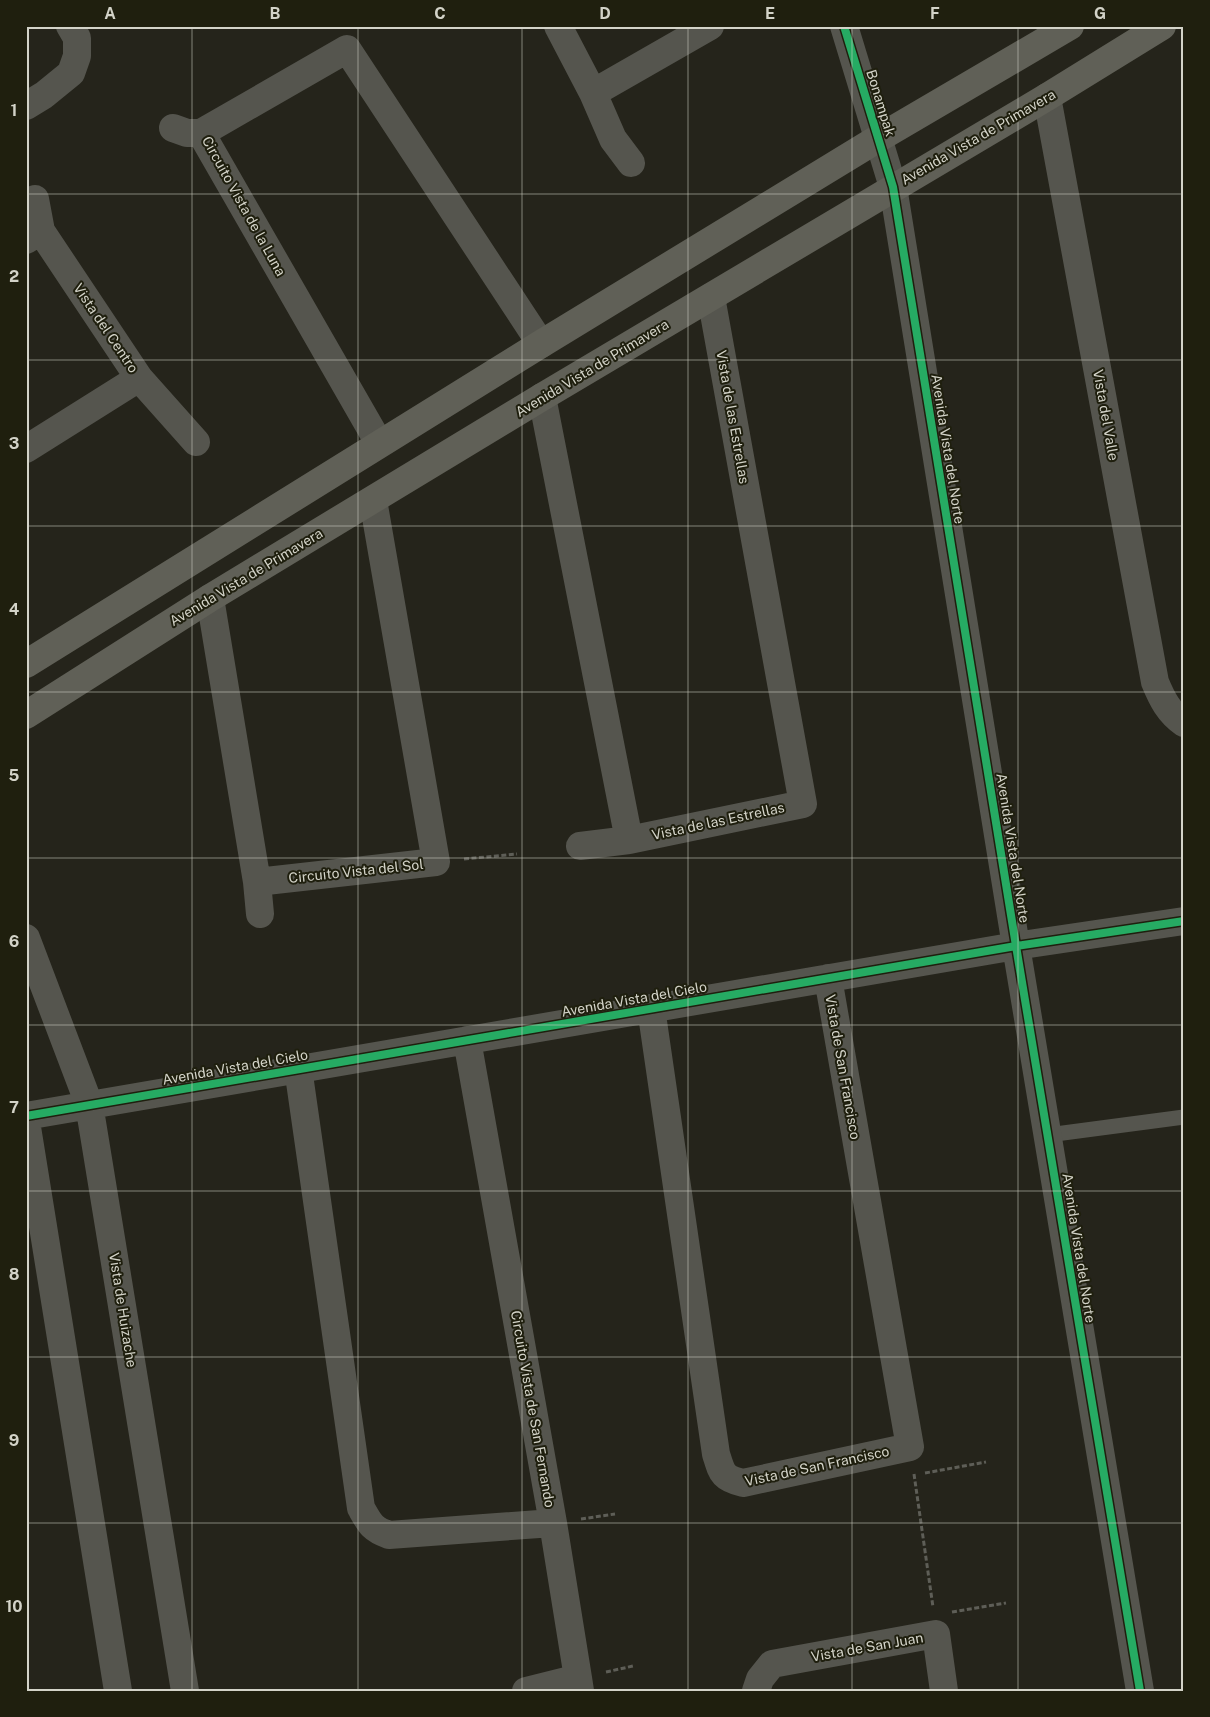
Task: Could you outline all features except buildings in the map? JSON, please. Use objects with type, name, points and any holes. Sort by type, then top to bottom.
[{"type":"main road","points":[[26,664],[541,344],[879,138],[1070,26]]},
{"type":"main road","name":"Avenida Vista de Primavera","points":[[26,715],[210,598],[542,397],[1047,97],[1162,26]]},
{"type":"street","points":[[26,106],[44,95],[70,73],[77,56],[77,38],[70,26]]},
{"type":"street","points":[[558,26],[593,93],[613,139],[631,163]]},
{"type":"street","points":[[593,93],[710,26]]},
{"type":"street","name":"Bonampak","points":[[844,26],[893,187]]},
{"type":"street","name":"Circuito Vista de la Luna","points":[[379,443],[201,133],[347,49],[541,344]]},
{"type":"street","name":"Vista del Valle","points":[[1047,97],[1155,682],[1162,700],[1175,718],[1184,723]]},
{"type":"street","points":[[173,128],[187,133],[201,133]]},
{"type":"street","name":"Avenida Vista del Norte","points":[[893,187],[1016,946],[1140,1691]]},
{"type":"street","points":[[34,236],[35,199]]},
{"type":"street","name":"Vista del Centro","points":[[26,449],[139,378],[34,236]]},
{"type":"street","name":"Vista de las Estrellas","points":[[629,840],[803,804],[711,297]]},
{"type":"street","points":[[139,378],[196,442]]},
{"type":"street","points":[[542,397],[629,840],[580,846]]},
{"type":"street","name":"Circuito Vista del Sol","points":[[257,882],[436,862],[373,500]]},
{"type":"street","points":[[210,598],[257,882],[260,914]]},
{"type":"street","name":"Avenida Vista del Cielo","points":[[26,1116],[1016,946],[1184,922]]},
{"type":"street","name":"Vista de Huizache","points":[[26,938],[89,1104],[185,1691]]},
{"type":"street","name":"Vista de San Francisco","points":[[651,1008],[716,1454],[721,1470],[728,1480],[743,1483],[910,1447],[828,978]]},
{"type":"street","name":"Circuito Vista de San Fernando","points":[[298,1068],[361,1508],[368,1522],[377,1530],[389,1535],[553,1523],[467,1040]]},
{"type":"street","points":[[26,1121],[118,1691]]},
{"type":"street","points":[[526,1691],[579,1685],[553,1523]]},
{"type":"street","name":"Vista de San Juan","points":[[756,1691],[760,1679],[772,1664],[935,1625],[944,1691]]},
{"type":"lane","points":[[1048,1135],[1184,1117]]},
{"type":"path","points":[[436,862],[517,854]]},
{"type":"path","points":[[910,1447],[935,1625],[1006,1603]]},
{"type":"path","points":[[914,1475],[986,1462]]},
{"type":"path","points":[[553,1523],[615,1514]]},
{"type":"cycle path","points":[[844,26],[893,187],[1016,946],[1140,1691]]},
{"type":"cycle path","points":[[26,1116],[1016,946],[1184,921]]}]
